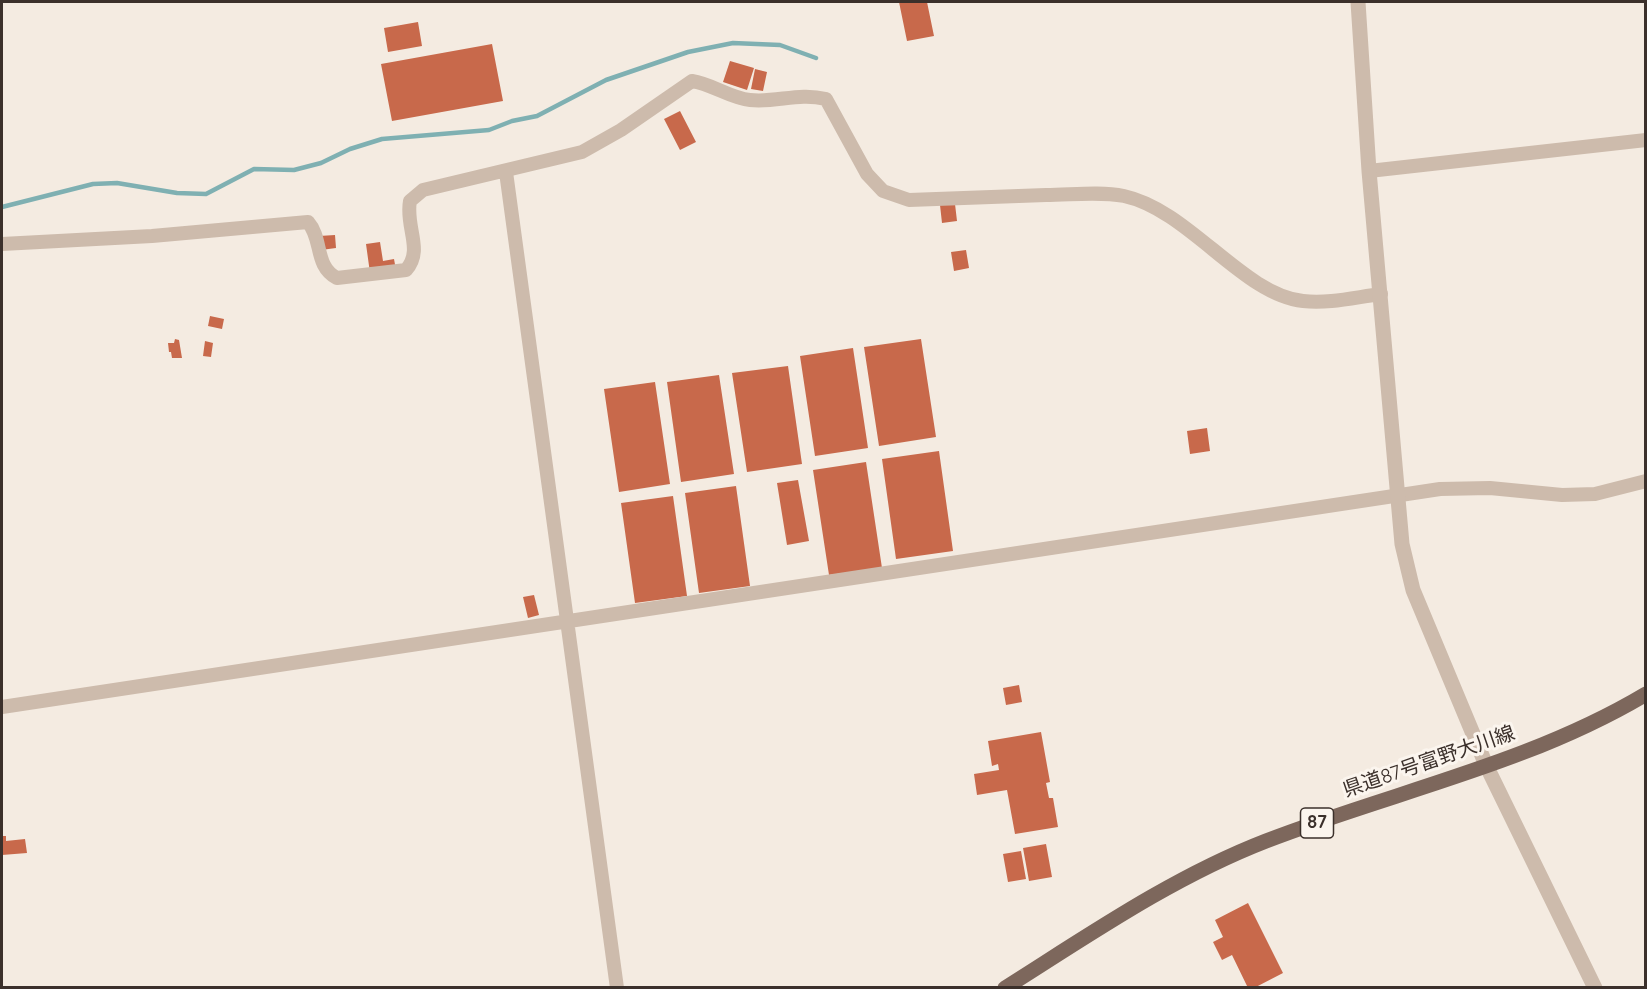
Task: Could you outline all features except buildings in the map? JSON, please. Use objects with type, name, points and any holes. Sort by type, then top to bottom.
[{"type":"main road","name":"県道87号富野大川線","points":[[1005,987],[1123,914],[1209,865],[1266,841],[1558,740],[1646,694]]},
{"type":"street","points":[[1358,2],[1369,171],[1401,544],[1413,590],[1486,765],[1595,987]]},
{"type":"street","points":[[2,244],[152,236],[308,222],[315,230],[318,254],[328,273],[337,278],[406,270],[413,262],[415,248],[407,216],[410,201],[423,190],[439,184],[506,172],[582,152],[621,130],[692,81],[709,84],[750,100],[808,95],[826,99],[867,174],[884,190],[909,200],[1091,194],[1124,196],[1154,208],[1195,234],[1279,296],[1303,301],[1328,301],[1381,294]]},
{"type":"street","points":[[1369,171],[1646,140]]},
{"type":"street","points":[[506,172],[617,987]]},
{"type":"street","points":[[2,707],[1440,489],[1490,488],[1562,495],[1595,494],[1646,481]]},
{"type":"waterway","points":[[2,207],[93,184],[117,183],[177,193],[206,194],[254,169],[294,170],[321,163],[350,149],[382,139],[489,130],[512,121],[537,116],[606,80],[688,52],[733,43],[780,45],[816,58]]}]
